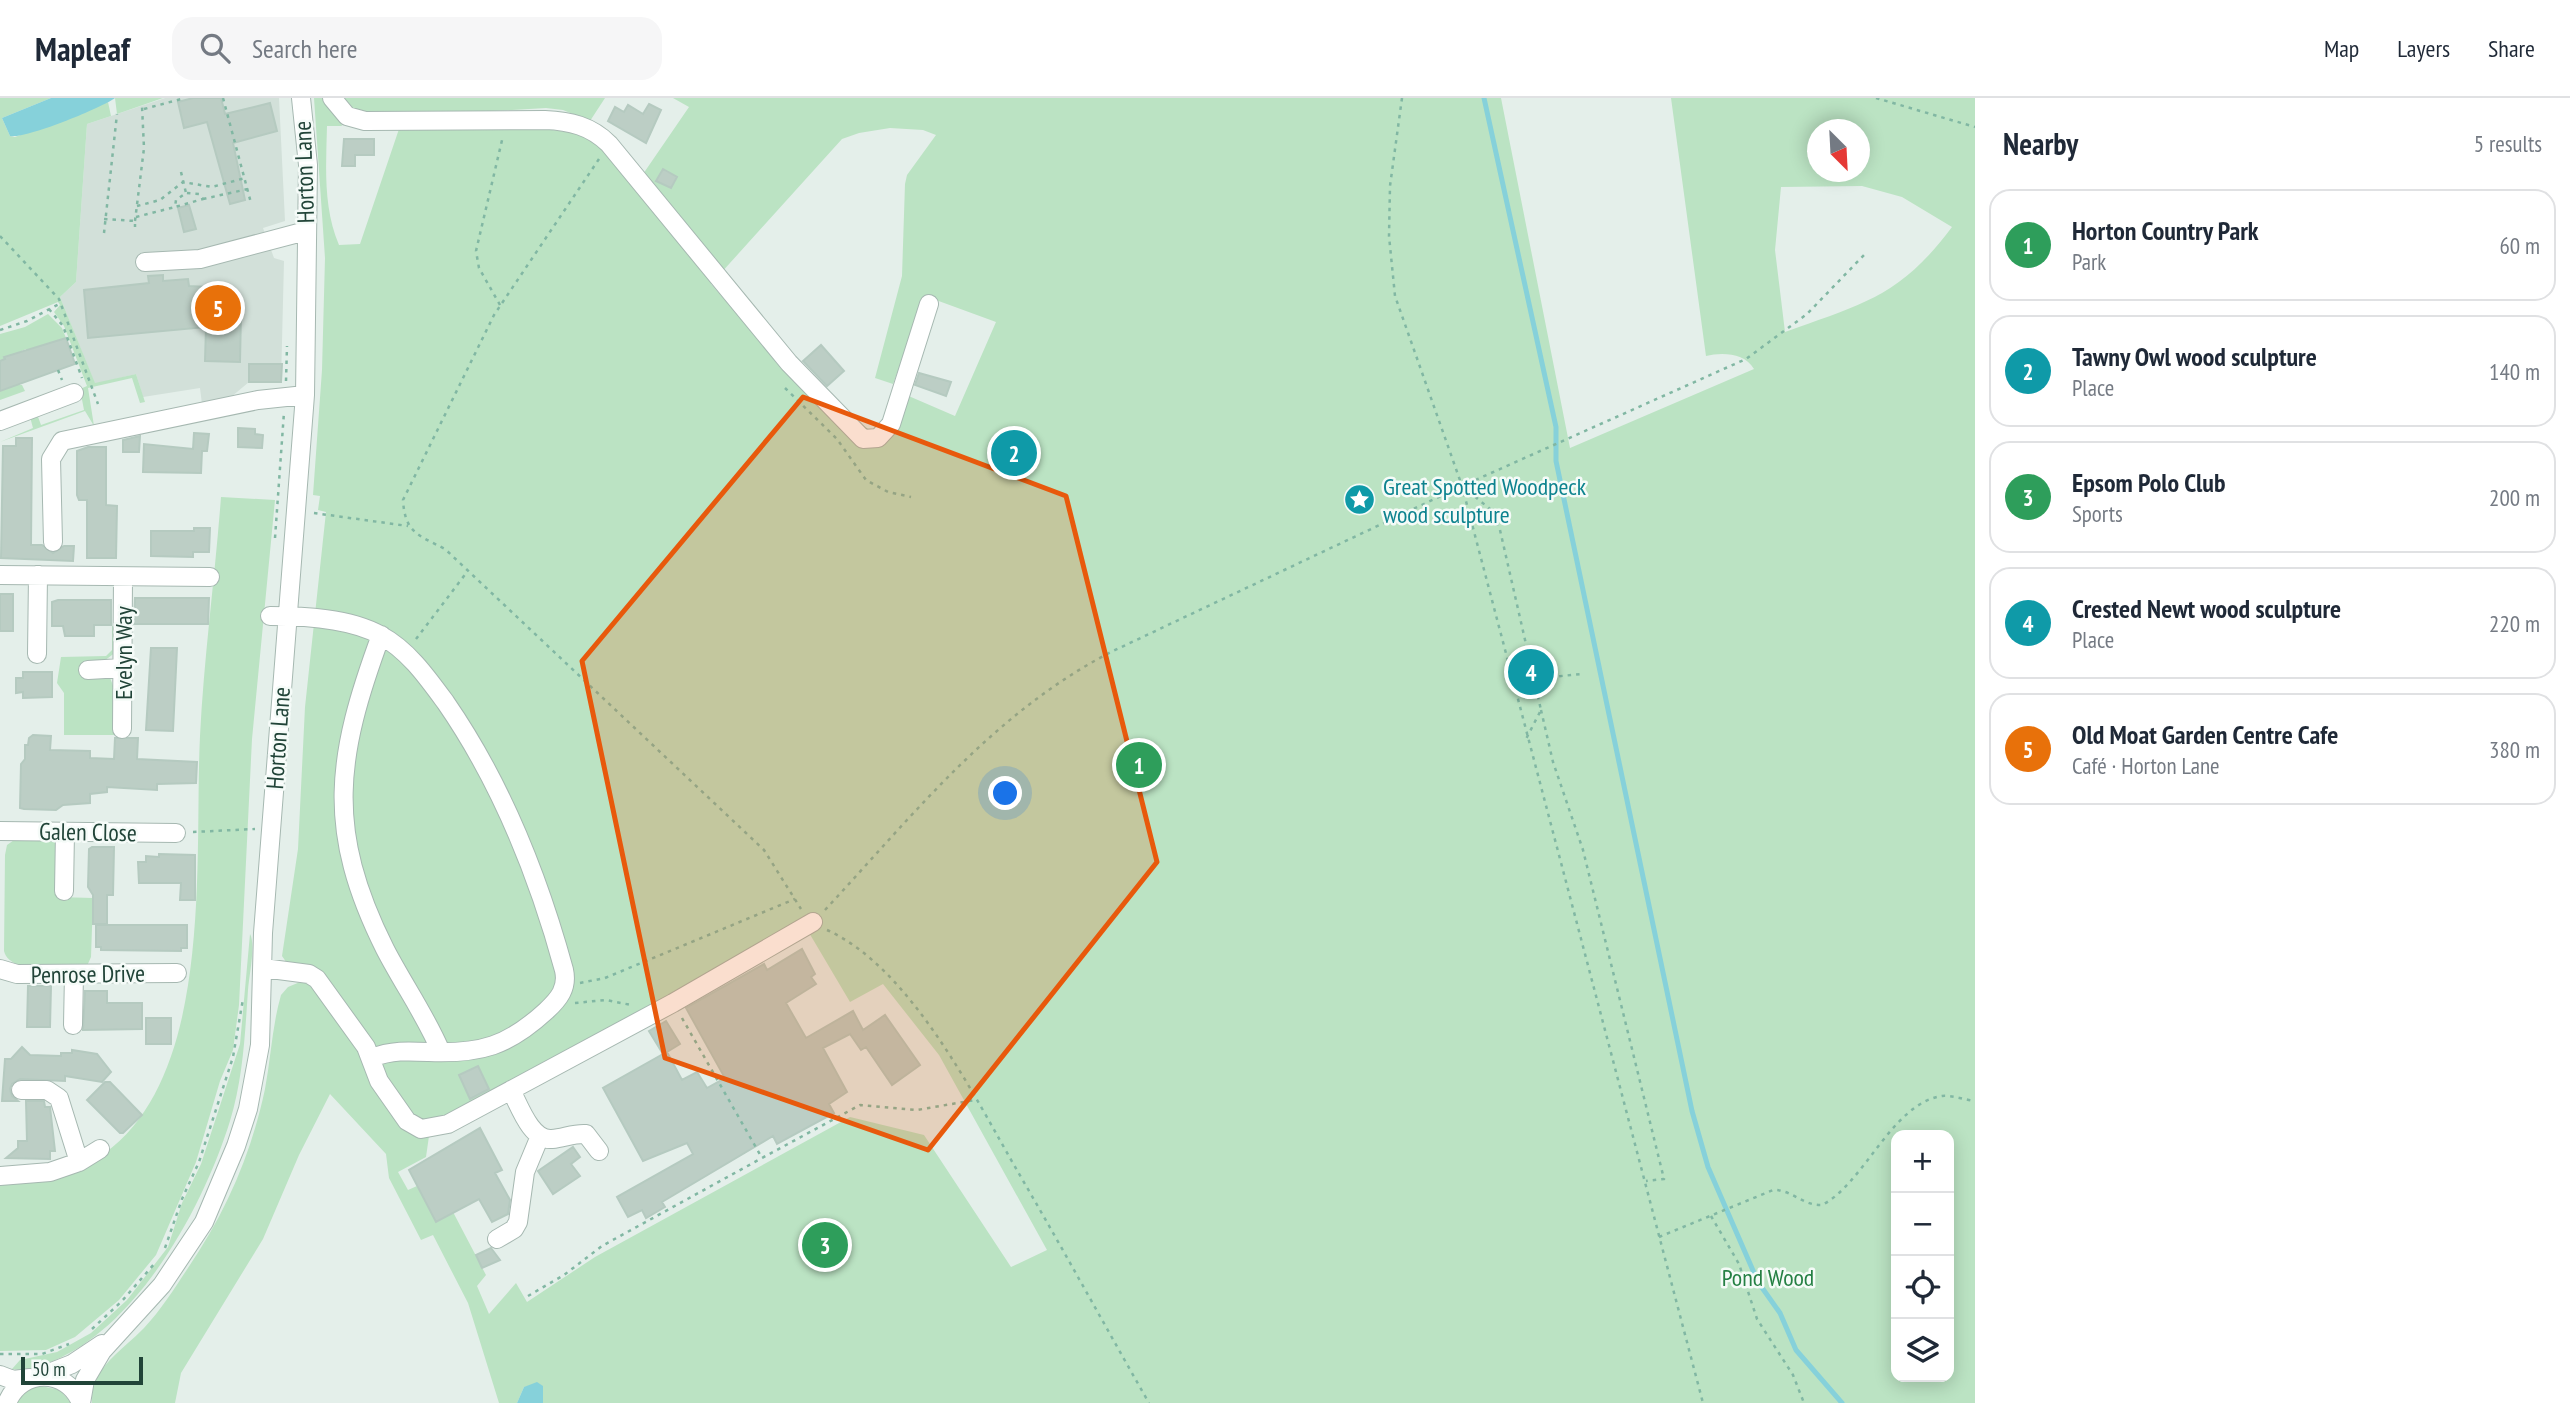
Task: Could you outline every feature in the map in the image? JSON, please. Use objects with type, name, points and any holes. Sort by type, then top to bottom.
[{"type":"street","name":"Horton Lane","points":[[81,1403],[87,1375],[113,1336],[162,1285],[185,1255],[204,1222],[236,1146],[248,1109],[260,1045],[279,616],[305,396],[308,165],[301,98]]},
{"type":"street","points":[[332,98],[347,116],[365,121],[570,122],[595,132],[609,144],[789,363],[863,439],[878,438],[891,424],[929,304]]},
{"type":"street","points":[[145,261],[200,259],[306,231]]},
{"type":"street","points":[[0,421],[74,393]]},
{"type":"street","points":[[53,542],[51,459],[53,451],[62,441],[80,435],[285,397],[305,396]]},
{"type":"street","name":"Evelyn Way","points":[[0,575],[210,577]]},
{"type":"street","points":[[37,654],[38,575]]},
{"type":"street","name":"Evelyn Way","points":[[122,729],[123,576]]},
{"type":"street","points":[[279,616],[359,626],[381,635],[405,653],[468,734],[497,787],[533,868],[566,983],[548,1009],[499,1045],[480,1051],[397,1051],[372,1058]]},
{"type":"street","points":[[381,635],[365,679],[344,763],[342,816],[351,864],[365,904],[384,947],[441,1052]]},
{"type":"street","points":[[88,670],[122,668]]},
{"type":"street","name":"Galen Close","points":[[0,831],[176,832]]},
{"type":"street","points":[[64,891],[65,832]]},
{"type":"street","points":[[263,968],[309,974],[317,979],[372,1058],[381,1086],[407,1121],[418,1128],[443,1126],[650,1016],[813,922]]},
{"type":"street","name":"Penrose Drive","points":[[0,968],[12,974],[177,973]]},
{"type":"street","points":[[73,1025],[74,974]]},
{"type":"street","points":[[21,1090],[47,1090],[59,1098],[79,1162]]},
{"type":"street","points":[[511,1090],[526,1118],[540,1136],[549,1139],[586,1134],[599,1151]]},
{"type":"street","points":[[497,1239],[514,1229],[518,1222],[526,1172],[540,1136]]},
{"type":"street","points":[[0,1176],[50,1172],[79,1162],[100,1149]]},
{"type":"street","name":"Horton Lane","points":[[37,1377],[78,1360],[113,1336]]},
{"type":"street","points":[[0,1375],[15,1380],[37,1377],[65,1382],[81,1403]]},
{"type":"street","points":[[7,1403],[17,1387],[37,1377]]},
{"type":"path","points":[[135,227],[144,148],[143,108],[185,98]]},
{"type":"path","points":[[223,98],[251,203]]},
{"type":"path","points":[[1402,98],[1390,186],[1392,281],[1404,325],[1462,486],[1526,739],[1703,1403]]},
{"type":"path","points":[[1877,98],[1975,127]]},
{"type":"path","points":[[104,233],[117,114]]},
{"type":"path","points":[[500,305],[479,268],[476,251],[506,122]]},
{"type":"path","points":[[408,526],[403,500],[500,305],[609,144]]},
{"type":"path","points":[[181,172],[186,193]]},
{"type":"path","points":[[137,206],[162,199],[183,182],[212,187],[245,178]]},
{"type":"path","points":[[104,219],[135,219],[248,189]]},
{"type":"path","points":[[175,207],[176,200],[186,193],[199,194],[203,200]]},
{"type":"path","points":[[0,236],[61,303],[99,404]]},
{"type":"path","points":[[1149,1403],[942,1041],[909,1001],[854,945],[813,922],[971,753],[1021,708],[1062,679],[1113,651],[1462,486],[1730,368],[1764,348],[1807,314],[1864,254]]},
{"type":"path","points":[[0,330],[61,303]]},
{"type":"path","points":[[49,309],[64,328],[85,385],[74,393]]},
{"type":"path","points":[[274,551],[287,345]]},
{"type":"path","points":[[785,388],[837,439],[866,480],[888,492],[911,497]]},
{"type":"path","points":[[1462,486],[1490,509],[1497,521],[1536,678],[1553,762],[1583,850],[1664,1179],[1645,1181]]},
{"type":"path","points":[[313,513],[408,526],[445,549],[764,850],[795,899],[605,978],[566,983]]},
{"type":"path","points":[[405,653],[467,572]]},
{"type":"path","points":[[1509,671],[1536,678],[1562,678],[1581,674]]},
{"type":"path","points":[[1526,739],[1541,710]]},
{"type":"path","points":[[176,832],[255,829],[254,842]]},
{"type":"path","points":[[163,1251],[182,1199],[197,1168],[233,1057],[243,997]]},
{"type":"path","points":[[548,1009],[606,1000],[639,1007],[650,1016]]},
{"type":"path","points":[[673,1003],[762,1158]]},
{"type":"path","points":[[1659,1237],[1780,1189],[1807,1203],[1822,1205],[1838,1195],[1898,1124],[1919,1108],[1941,1097],[1975,1101]]},
{"type":"path","points":[[528,1296],[555,1281],[602,1246],[860,1105],[917,1110],[976,1100]]},
{"type":"path","points":[[1711,1216],[1739,1264],[1757,1319],[1793,1375],[1804,1403]]},
{"type":"path","points":[[84,1335],[122,1301],[158,1259]]},
{"type":"path","points":[[0,1354],[42,1354],[78,1339]]},
{"type":"highlighted area","points":[[803,397],[1066,496],[1157,862],[928,1150],[665,1058],[582,661]]},
{"type":"shaded area","points":[[165,98],[279,98],[285,221],[263,228],[274,258],[284,261],[281,382],[249,382],[225,402],[202,404],[200,388],[143,397],[136,374],[95,384],[60,297],[76,282],[87,124]]},
{"type":"green space","points":[[0,98],[51,98],[2,118],[10,136],[15,137],[108,102],[111,116],[87,124],[76,282],[60,297],[95,383],[136,374],[145,402],[140,403],[132,378],[88,388],[94,426],[85,411],[0,442],[33,428],[30,417],[37,414],[41,425],[84,410],[80,389],[87,386],[64,326],[54,312],[60,305],[58,302],[0,326]]},
{"type":"green space","points":[[115,98],[163,98],[117,114]]},
{"type":"green space","name":"Pond Wood","points":[[314,98],[325,98],[342,126],[327,126],[328,201],[339,245],[360,244],[399,129],[545,129],[574,133],[588,138],[641,177],[689,107],[673,98],[1501,98],[1570,448],[1754,369],[1745,360],[1733,355],[1706,356],[1671,98],[1975,98],[1975,1403],[543,1403],[543,1386],[524,1387],[517,1403],[499,1403],[468,1303],[433,1235],[421,1240],[389,1178],[386,1154],[330,1094],[299,1155],[263,1239],[181,1373],[175,1403],[92,1403],[96,1379],[102,1370],[162,1307],[202,1247],[225,1204],[245,1160],[259,1113],[281,995],[288,987],[300,982],[282,956],[298,849],[305,707],[326,512],[318,510],[320,496],[313,495],[322,370],[325,258]],"holes":[[[890,128],[923,130],[936,135],[907,175],[902,276],[875,378],[893,384],[925,296],[996,322],[955,416],[904,394],[877,430],[870,430],[796,381],[711,284],[842,139]],[[1862,186],[1902,197],[1952,227],[1915,269],[1897,284],[1858,305],[1785,332],[1775,250],[1781,187]],[[808,931],[850,1002],[883,984],[939,1055],[1047,1250],[1011,1267],[924,1135],[850,1117],[595,1257],[527,1302],[516,1283],[489,1314],[477,1286],[486,1275],[453,1212],[436,1221],[417,1186],[408,1190],[398,1172],[426,1157],[429,1136],[497,1095],[495,1088]]]},
{"type":"green space","points":[[344,98],[605,98],[590,121],[563,110],[546,108],[404,116],[357,112]]},
{"type":"green space","points":[[48,314],[62,328],[66,338],[27,352],[26,349],[0,361],[0,334],[25,327]]},
{"type":"green space","points":[[22,385],[25,391],[0,400],[0,391]]},
{"type":"green space","points":[[221,497],[275,500],[252,739],[239,1005],[233,1050],[220,1081],[196,1162],[156,1255],[119,1300],[75,1337],[46,1350],[0,1351],[0,1186],[105,1153],[140,1117],[165,1071],[182,1018],[192,960],[200,736]]},
{"type":"green space","points":[[112,626],[116,627],[116,652],[104,661],[116,694],[115,735],[64,735],[64,693],[57,683],[61,657],[106,656],[112,650]]},
{"type":"green space","points":[[17,838],[58,842],[57,897],[93,898],[91,957],[87,966],[27,967],[8,959],[4,951],[5,855],[7,845]]},
{"type":"green space","points":[[250,934],[252,952],[241,1073],[234,1105],[218,1155],[185,1226],[139,1293],[113,1321],[84,1344],[53,1361],[28,1369],[12,1369],[20,1360],[57,1352],[91,1333],[127,1300],[168,1247],[182,1203],[201,1164],[240,1044]]},
{"type":"green space","points":[[36,1385],[60,1390],[71,1403],[14,1403],[20,1394]]},
{"type":"water","points":[[51,98],[115,98],[47,128],[10,136],[2,118]]},
{"type":"water","points":[[537,1382],[543,1386],[543,1403],[517,1403],[524,1387]]},
{"type":"building","points":[[193,98],[221,98],[225,114],[270,103],[277,131],[233,143],[245,200],[230,204],[207,122],[184,128],[178,102]]},
{"type":"building","points":[[649,104],[661,110],[646,143],[608,121],[615,107],[624,112],[628,105],[643,114]]},
{"type":"building","points":[[344,139],[374,139],[374,155],[355,155],[355,166],[342,166]]},
{"type":"building","points":[[663,169],[677,177],[671,188],[656,181]]},
{"type":"building","points":[[189,205],[196,229],[184,232],[178,208]]},
{"type":"building","points":[[163,275],[163,281],[188,279],[189,286],[226,288],[226,313],[241,314],[240,362],[205,361],[206,327],[88,338],[84,290],[149,283],[148,276]]},
{"type":"building","points":[[66,338],[75,364],[0,391],[0,361],[5,359],[4,357]]},
{"type":"building","points":[[821,345],[844,371],[827,386],[803,361]]},
{"type":"building","points":[[249,364],[282,364],[281,382],[249,382]]},
{"type":"building","points":[[919,373],[951,382],[946,396],[915,385]]},
{"type":"building","points":[[238,428],[255,429],[255,434],[263,435],[262,448],[238,447]]},
{"type":"building","points":[[194,433],[209,434],[207,451],[202,451],[201,473],[143,472],[144,444],[193,449]]},
{"type":"building","points":[[140,436],[139,452],[123,452],[123,440]]},
{"type":"building","points":[[16,438],[32,438],[31,545],[42,545],[53,553],[64,546],[74,546],[73,561],[1,558],[3,446],[16,446]]},
{"type":"building","points":[[88,447],[106,447],[106,505],[117,506],[116,558],[87,558],[87,500],[79,500],[77,495],[77,451]]},
{"type":"building","points":[[194,528],[210,528],[209,552],[193,552],[193,557],[151,556],[151,531],[194,531]]},
{"type":"building","points":[[0,594],[13,594],[13,631],[0,631]]},
{"type":"building","points":[[135,598],[209,598],[208,624],[134,624]]},
{"type":"building","points":[[111,600],[111,625],[94,625],[94,636],[65,636],[63,626],[52,626],[52,602]]},
{"type":"building","points":[[151,648],[177,648],[173,731],[146,730]]},
{"type":"building","points":[[23,672],[52,672],[52,697],[23,698],[23,692],[16,693],[16,678],[23,678]]},
{"type":"building","points":[[33,735],[51,736],[50,750],[90,751],[90,758],[114,759],[115,738],[138,738],[137,759],[197,762],[196,783],[157,784],[157,790],[107,787],[107,792],[90,794],[90,803],[63,805],[56,810],[20,808],[21,764],[25,759],[25,745],[28,745],[29,738]]},
{"type":"building","points":[[114,847],[113,895],[107,895],[107,924],[93,924],[93,895],[88,887],[89,849]]},
{"type":"building","points":[[159,854],[195,855],[195,900],[180,900],[181,883],[139,883],[138,862],[146,862],[146,856],[159,857]]},
{"type":"building","points":[[96,925],[187,925],[187,948],[181,948],[181,951],[101,950],[101,947],[96,947]]},
{"type":"building","points":[[802,949],[815,974],[811,977],[816,984],[786,1003],[806,1038],[853,1011],[863,1030],[885,1015],[920,1065],[892,1085],[866,1047],[861,1050],[850,1034],[823,1048],[847,1092],[829,1104],[834,1113],[777,1144],[773,1136],[662,1202],[665,1207],[646,1218],[642,1210],[628,1217],[617,1197],[693,1154],[687,1143],[643,1161],[603,1088],[663,1054],[649,1031],[666,1021],[680,1044],[667,1052],[682,1080],[697,1072],[707,1088],[725,1078],[686,1008],[764,964],[767,970]]},
{"type":"building","points":[[28,986],[51,986],[50,1027],[27,1027]]},
{"type":"building","points":[[85,991],[107,991],[107,1003],[142,1003],[142,1029],[83,1030]]},
{"type":"building","points":[[146,1018],[171,1018],[171,1044],[146,1044]]},
{"type":"building","points":[[22,1047],[30,1055],[61,1056],[61,1053],[72,1053],[72,1050],[97,1054],[111,1072],[102,1082],[65,1076],[65,1081],[20,1079],[12,1084],[10,1089],[12,1096],[18,1101],[2,1101],[5,1059],[11,1059]]},
{"type":"building","points":[[478,1066],[489,1089],[470,1099],[459,1075]]},
{"type":"building","points":[[105,1082],[110,1082],[142,1115],[123,1133],[87,1100]]},
{"type":"building","points":[[26,1101],[44,1101],[45,1107],[50,1107],[55,1151],[50,1151],[50,1159],[6,1158],[18,1148],[18,1141],[27,1141]]},
{"type":"building","points":[[480,1128],[502,1170],[495,1173],[510,1200],[508,1214],[492,1222],[479,1199],[436,1222],[409,1170]]},
{"type":"building","points":[[573,1147],[580,1157],[571,1164],[580,1176],[553,1194],[538,1171]]},
{"type":"building","points":[[491,1248],[500,1260],[482,1268],[476,1255]]},
{"type":"waterway","points":[[1484,98],[1556,427],[1556,461],[1692,1111],[1708,1167],[1758,1282],[1780,1313],[1796,1350],[1842,1403]]},
{"type":"place","name":"Old Moat Garden Centre Cafe","points":[[218,308]]},
{"type":"place","name":"Tawny Owl wood sculpture","points":[[1014,453]]},
{"type":"place","name":"Great Spotted Woodpeck wood sculpture","points":[[1360,500]]},
{"type":"place","name":"Crested Newt wood sculpture","points":[[1531,672]]},
{"type":"place","name":"Horton Country Park","points":[[1139,765]]},
{"type":"place","name":"Epsom Polo Club","points":[[825,1245]]}]
